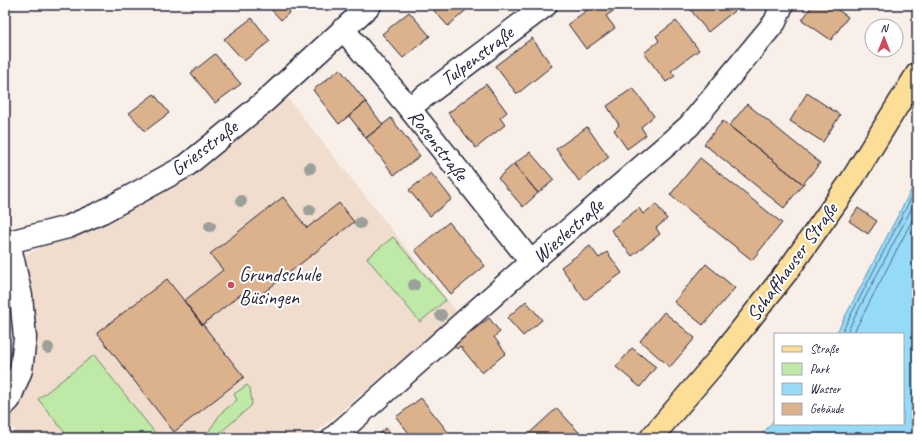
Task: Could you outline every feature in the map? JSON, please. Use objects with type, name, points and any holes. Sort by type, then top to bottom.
[{"type":"main road","name":"Schaffhauser Straße","points":[[651,438],[716,362],[789,268],[851,181],[917,74]]},
{"type":"street","name":"Griesstraße","points":[[7,242],[68,227],[102,212],[186,166],[263,103],[370,5]]},
{"type":"street","name":"Tulpenstraße","points":[[409,108],[546,5]]},
{"type":"street","name":"Wieslestraße","points":[[333,438],[531,262],[689,126],[775,22],[782,5]]},
{"type":"street","name":"Rosenstraße","points":[[343,29],[409,108],[531,262]]},
{"type":"street","points":[[5,404],[9,400],[21,370],[25,338],[21,296],[7,242]]},
{"type":"shaded area","name":"Grundschule Büsingen","points":[[286,96],[458,313],[309,438],[21,438],[8,421],[34,367],[24,256],[186,173]]},
{"type":"green space","points":[[393,237],[446,300],[420,322],[367,258]]},
{"type":"green space","points":[[94,355],[159,438],[69,438],[38,399]]},
{"type":"green space","points":[[247,385],[250,388],[251,406],[214,438],[204,438],[221,413],[237,400],[234,394]]},
{"type":"water","points":[[917,179],[917,438],[759,438],[774,420],[774,425],[904,425],[904,333],[837,333]]},
{"type":"building","points":[[267,5],[298,5],[281,20]]},
{"type":"building","points":[[429,5],[459,5],[465,11],[448,26]]},
{"type":"building","points":[[459,5],[472,5],[465,11]]},
{"type":"building","points":[[594,5],[622,5],[606,16],[615,28],[586,49],[568,24]]},
{"type":"building","points":[[696,5],[729,5],[734,11],[708,32],[690,9]]},
{"type":"building","points":[[813,5],[831,5],[848,17],[831,40],[802,20]]},
{"type":"building","points":[[409,12],[430,36],[403,58],[382,34]]},
{"type":"building","points":[[252,18],[270,41],[244,61],[224,39]]},
{"type":"building","points":[[676,21],[699,50],[671,71],[675,76],[666,82],[644,53],[659,41],[656,36]]},
{"type":"building","points":[[532,38],[552,66],[517,94],[495,66]]},
{"type":"building","points":[[215,54],[241,84],[215,103],[191,73]]},
{"type":"building","points":[[340,69],[366,102],[339,124],[313,90]]},
{"type":"building","points":[[486,84],[507,112],[500,118],[505,125],[476,148],[448,113]]},
{"type":"building","points":[[633,88],[654,116],[641,127],[646,135],[627,149],[614,130],[619,125],[607,106]]},
{"type":"building","points":[[807,93],[840,115],[823,142],[790,121]]},
{"type":"building","points":[[154,94],[169,113],[145,131],[129,113]]},
{"type":"building","points":[[366,102],[383,125],[366,138],[349,116]]},
{"type":"building","points":[[747,104],[820,163],[803,184],[729,126]]},
{"type":"building","points":[[391,118],[420,156],[394,175],[366,138]]},
{"type":"building","points":[[723,121],[803,184],[784,208],[704,144]]},
{"type":"building","points":[[587,127],[609,157],[579,181],[556,149]]},
{"type":"building","points":[[530,152],[554,180],[538,193],[514,164]]},
{"type":"building","points":[[700,158],[782,223],[752,260],[670,195]]},
{"type":"building","points":[[514,164],[538,193],[523,207],[498,178]]},
{"type":"building","points":[[431,173],[452,199],[430,216],[409,190]]},
{"type":"building","points":[[283,197],[307,228],[339,203],[354,222],[249,304],[241,294],[202,325],[184,301],[223,270],[210,254]]},
{"type":"building","points":[[656,204],[667,219],[656,228],[660,234],[632,256],[611,230],[639,208],[643,214]]},
{"type":"building","points":[[858,208],[877,221],[868,234],[849,221]]},
{"type":"building","points":[[449,222],[485,266],[451,294],[415,250]]},
{"type":"building","points":[[590,246],[599,258],[607,252],[622,273],[585,300],[561,267]]},
{"type":"building","points":[[706,264],[735,288],[703,325],[674,302]]},
{"type":"building","points":[[167,279],[244,377],[174,432],[97,333]]},
{"type":"building","points":[[526,301],[542,320],[523,336],[507,318]]},
{"type":"building","points":[[664,312],[695,338],[670,367],[640,341]]},
{"type":"building","points":[[489,318],[500,332],[494,337],[506,353],[482,373],[460,346],[457,349],[451,342],[468,329],[471,332]]},
{"type":"building","points":[[632,348],[656,367],[640,387],[616,367]]},
{"type":"building","points":[[421,398],[448,432],[440,438],[413,438],[396,417]]},
{"type":"building","points":[[557,408],[584,438],[524,438]]},
{"type":"building","points":[[386,428],[394,438],[375,438]]},
{"type":"place","name":"Grundschule Büsingen","points":[[231,285]]}]
